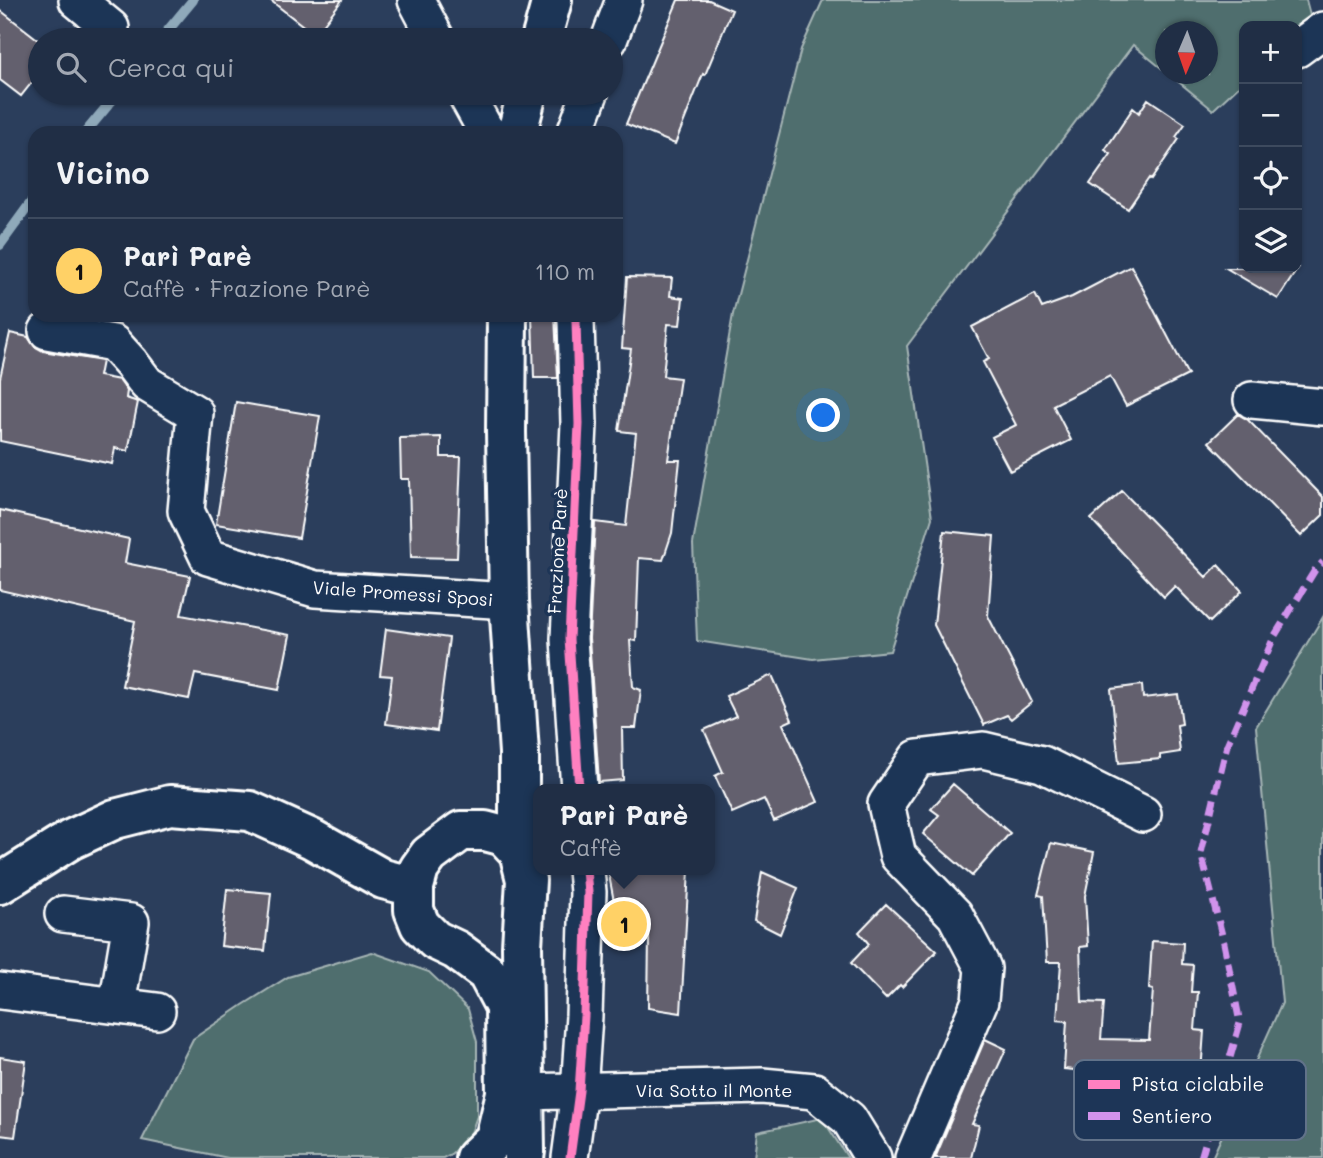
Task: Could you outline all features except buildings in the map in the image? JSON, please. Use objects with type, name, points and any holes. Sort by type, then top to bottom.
[{"type":"main road","points":[[544,28],[552,0]]},
{"type":"main road","points":[[519,126],[524,105]]},
{"type":"main road","name":"Viale Promessi Sposi","points":[[507,322],[509,601],[519,753],[519,852],[526,880],[522,946],[524,1158]]},
{"type":"main road","points":[[475,1158],[495,1139],[506,1093],[505,1007],[487,973],[456,950],[435,940],[420,925],[414,910],[414,887],[419,869],[429,855],[489,811],[519,753]]},
{"type":"main road","points":[[0,884],[70,840],[103,824],[170,806],[250,811],[312,839],[383,879],[414,887]]},
{"type":"main road","points":[[461,831],[485,831],[504,836],[519,852]]},
{"type":"street","points":[[77,0],[111,28]]},
{"type":"street","points":[[416,0],[431,28]]},
{"type":"street","points":[[614,28],[624,0]]},
{"type":"street","points":[[1302,45],[1323,30]]},
{"type":"street","points":[[472,105],[483,126]]},
{"type":"street","points":[[578,126],[586,105]]},
{"type":"street","name":"Frazione Parè","points":[[576,322],[579,425],[569,639],[579,784]]},
{"type":"street","name":"Viale Promessi Sposi","points":[[47,331],[113,343],[147,384],[195,413],[186,511],[208,556],[315,589],[509,601]]},
{"type":"street","points":[[1252,400],[1323,407]]},
{"type":"street","points":[[913,1158],[980,1000],[983,968],[955,915],[898,856],[886,804],[894,792],[917,758],[984,750],[1042,764],[1143,814]]},
{"type":"street","points":[[570,1158],[579,1091],[588,892],[586,875]]},
{"type":"street","points":[[64,914],[131,922],[117,1006]]},
{"type":"street","points":[[0,991],[157,1011]]},
{"type":"street","name":"Via Sotto il Monte","points":[[524,1092],[762,1086],[814,1091],[849,1119],[873,1158]]},
{"type":"green space","points":[[823,0],[1306,0],[1311,19],[1302,27],[1302,21],[1239,21],[1239,86],[1213,110],[1181,84],[1218,84],[1218,21],[1155,21],[1155,63],[1133,45],[907,346],[932,518],[890,651],[813,659],[697,641],[693,544],[733,314],[801,49]]},
{"type":"green space","points":[[1323,617],[1323,1158],[1212,1158],[1220,1140],[1306,1140],[1306,1060],[1256,1060],[1282,1003],[1256,727]]},
{"type":"green space","points":[[372,952],[429,972],[468,1009],[477,1042],[477,1116],[470,1136],[451,1154],[443,1158],[228,1158],[142,1140],[193,1039],[288,977]]},
{"type":"green space","points":[[822,1118],[848,1158],[754,1158],[757,1132]]},
{"type":"waterway","points":[[170,28],[193,0]]},
{"type":"waterway","points":[[91,126],[108,105]]},
{"type":"waterway","points":[[0,245],[28,207]]},
{"type":"marked path","points":[[1229,1060],[1240,1023],[1224,943],[1201,853],[1227,745],[1274,637],[1315,570],[1323,562]]},
{"type":"marked path","points":[[1201,1158],[1206,1140]]},
{"type":"cycle path","points":[[576,322],[579,424],[569,639],[579,784]]},
{"type":"cycle path","points":[[570,1158],[579,1091],[584,1016],[586,875]]},
{"type":"place","name":"Parì Parè","points":[[624,924]]}]
